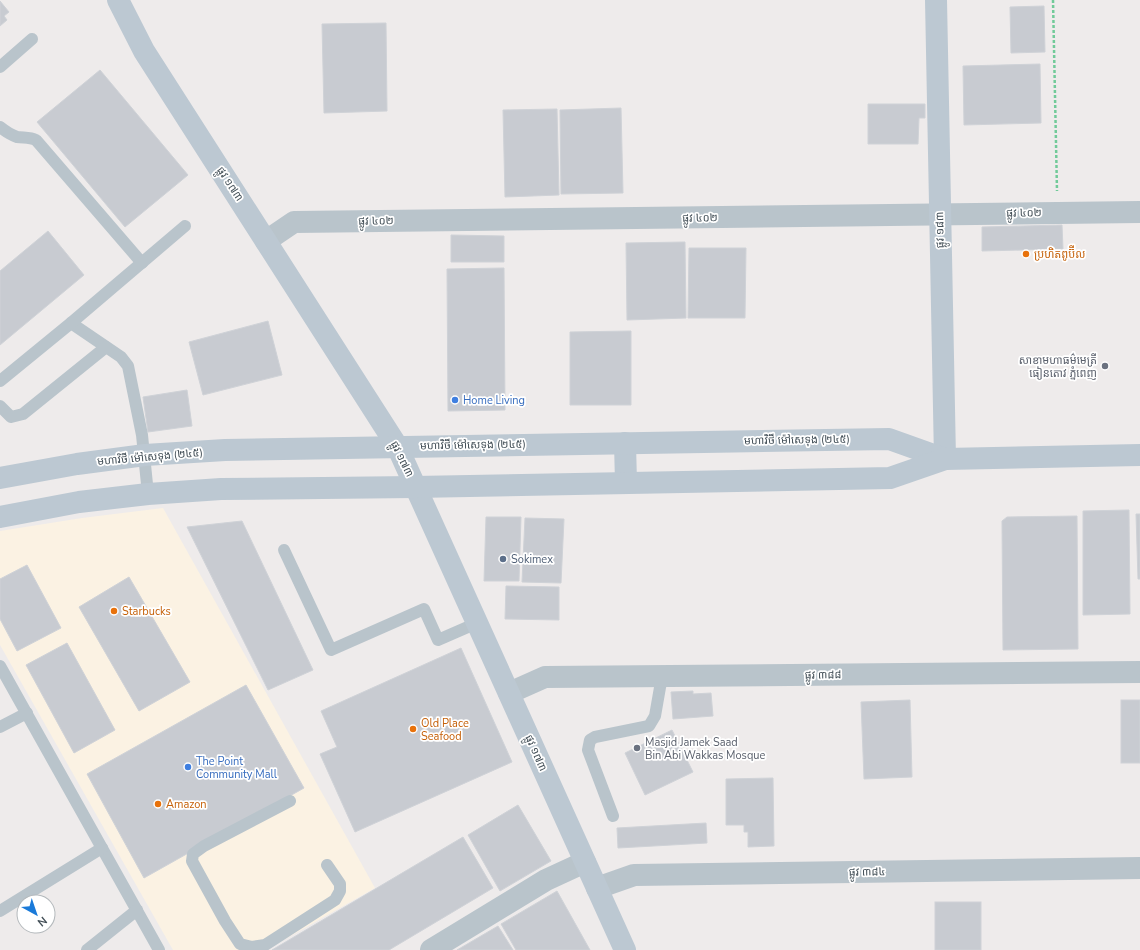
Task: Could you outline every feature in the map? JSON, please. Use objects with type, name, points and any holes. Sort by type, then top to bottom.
[{"type":"main road","name":"ផ្លូវ ១៧៣","points":[[118,0],[144,51],[397,446],[625,950]]},
{"type":"main road","name":"ផ្លូវ ១៨៣","points":[[936,0],[939,215],[945,459]]},
{"type":"main road","name":"មហាវិថី ម៉ៅសេទុង (២៤៥)","points":[[0,478],[77,464],[144,455],[225,450],[397,446],[889,439],[945,459]]},
{"type":"main road","points":[[626,443],[626,483]]},
{"type":"main road","name":"មហាវិថី ម៉ៅសេទុង (២៤៥)","points":[[0,517],[79,502],[148,494],[221,489],[890,478],[945,459],[1140,456]]},
{"type":"street","name":"ផ្លូវ ៤០២","points":[[266,241],[294,222],[1140,212]]},
{"type":"street","name":"ផ្លូវ ៣៨៨","points":[[509,693],[546,677],[1140,672]]},
{"type":"street","points":[[431,950],[546,880],[585,862]]},
{"type":"street","name":"ផ្លូវ ៣៨៤","points":[[597,888],[634,875],[1140,868]]},
{"type":"lane","points":[[0,67],[32,39]]},
{"type":"lane","points":[[0,127],[8,134],[36,140],[142,263]]},
{"type":"lane","points":[[0,381],[185,226]]},
{"type":"lane","points":[[71,323],[120,357],[128,366],[144,455],[148,494]]},
{"type":"lane","points":[[0,406],[11,417],[23,414],[106,347]]},
{"type":"lane","points":[[284,550],[331,650],[424,609],[438,640],[477,623]]},
{"type":"lane","points":[[0,666],[159,950]]},
{"type":"lane","points":[[613,816],[588,750],[590,740],[595,737],[649,726],[655,716],[662,676]]},
{"type":"lane","points":[[0,727],[27,713]]},
{"type":"lane","points":[[290,801],[204,846],[193,854],[192,860],[224,921],[240,944],[252,948],[265,945],[335,900],[340,891],[340,884],[326,864]]},
{"type":"lane","points":[[0,911],[102,848]]},
{"type":"lane","points":[[87,950],[137,910]]},
{"type":"path","points":[[1054,0],[1057,212]]},
{"type":"shaded area","name":"The Point Community Mall","points":[[163,508],[375,888],[266,950],[173,950],[0,645],[0,531],[82,518]]},
{"type":"building","points":[[0,1],[9,12],[4,16],[7,20],[0,26]]},
{"type":"building","points":[[1044,6],[1045,52],[1011,53],[1010,7]]},
{"type":"building","points":[[386,23],[387,111],[324,113],[322,24]]},
{"type":"building","points":[[1040,64],[1041,123],[964,125],[963,66]]},
{"type":"building","points":[[100,70],[188,175],[125,227],[37,122]]},
{"type":"building","points":[[868,104],[925,104],[925,118],[919,118],[918,144],[868,144]]},
{"type":"building","points":[[621,108],[623,193],[561,194],[560,110]]},
{"type":"building","points":[[557,109],[559,195],[505,197],[503,110]]},
{"type":"building","points":[[1062,225],[1063,249],[982,251],[982,227]]},
{"type":"building","points":[[48,231],[84,275],[0,345],[0,271]]},
{"type":"building","points":[[451,235],[504,236],[504,262],[451,262]]},
{"type":"building","points":[[685,242],[686,318],[627,320],[626,243]]},
{"type":"building","points":[[689,248],[746,248],[745,318],[688,318]]},
{"type":"building","points":[[504,268],[505,410],[448,411],[447,269]]},
{"type":"building","points":[[268,321],[282,375],[203,395],[189,342]]},
{"type":"building","points":[[631,331],[631,405],[570,405],[570,332]]},
{"type":"building","points":[[187,390],[192,426],[148,432],[143,397]]},
{"type":"building","points":[[1129,510],[1130,614],[1083,615],[1083,511]]},
{"type":"building","points":[[1136,514],[1140,514],[1140,579],[1138,579]]},
{"type":"building","points":[[1077,516],[1078,649],[1003,650],[1002,521],[1007,517]]},
{"type":"building","points":[[486,517],[521,517],[519,581],[484,581]]},
{"type":"building","points":[[525,518],[564,519],[561,583],[522,582]]},
{"type":"building","points":[[242,521],[313,670],[268,690],[187,527]]},
{"type":"building","points":[[27,565],[61,628],[17,651],[0,619],[0,579]]},
{"type":"building","points":[[129,577],[190,682],[139,711],[79,607]]},
{"type":"building","points":[[506,586],[559,587],[559,620],[505,619]]},
{"type":"building","points":[[67,643],[115,730],[74,753],[26,665]]},
{"type":"building","name":"Old Place Seafood","points":[[461,648],[512,762],[355,832],[320,754],[337,747],[321,711]]},
{"type":"building","points":[[246,685],[304,788],[144,878],[87,774]]},
{"type":"building","points":[[693,691],[693,694],[711,693],[713,716],[673,719],[671,692]]},
{"type":"building","points":[[910,700],[912,777],[864,779],[861,702]]},
{"type":"building","points":[[1121,700],[1140,700],[1140,763],[1121,763]]},
{"type":"building","points":[[672,730],[693,772],[645,795],[625,753]]},
{"type":"building","points":[[773,778],[774,846],[748,847],[748,832],[744,832],[744,825],[726,825],[726,779]]},
{"type":"building","points":[[518,805],[551,861],[500,891],[468,835]]},
{"type":"building","points":[[706,823],[707,843],[618,848],[617,828]]},
{"type":"building","points":[[463,837],[493,888],[389,950],[272,950]]},
{"type":"building","points":[[557,891],[590,950],[516,950],[501,924]]},
{"type":"building","points":[[935,902],[981,902],[981,950],[935,950]]},
{"type":"building","points":[[498,926],[513,950],[457,950]]},
{"type":"place","name":"ប្រហិតពូប៊ីល","points":[[1026,254]]},
{"type":"place","name":"សាខាមហាធម៌មេត្រី ធៀនតោវ ភ្នំពេញ","points":[[1105,366]]},
{"type":"place","name":"Home Living","points":[[455,400]]},
{"type":"place","name":"Sokimex","points":[[503,559]]},
{"type":"place","name":"Starbucks","points":[[114,611]]},
{"type":"place","name":"Old Place Seafood","points":[[413,729]]},
{"type":"place","name":"Masjid Jamek Saad Bin Abi Wakkas Mosque","points":[[637,748]]},
{"type":"place","name":"The Point Community Mall","points":[[188,767]]},
{"type":"place","name":"Amazon","points":[[158,804]]}]
